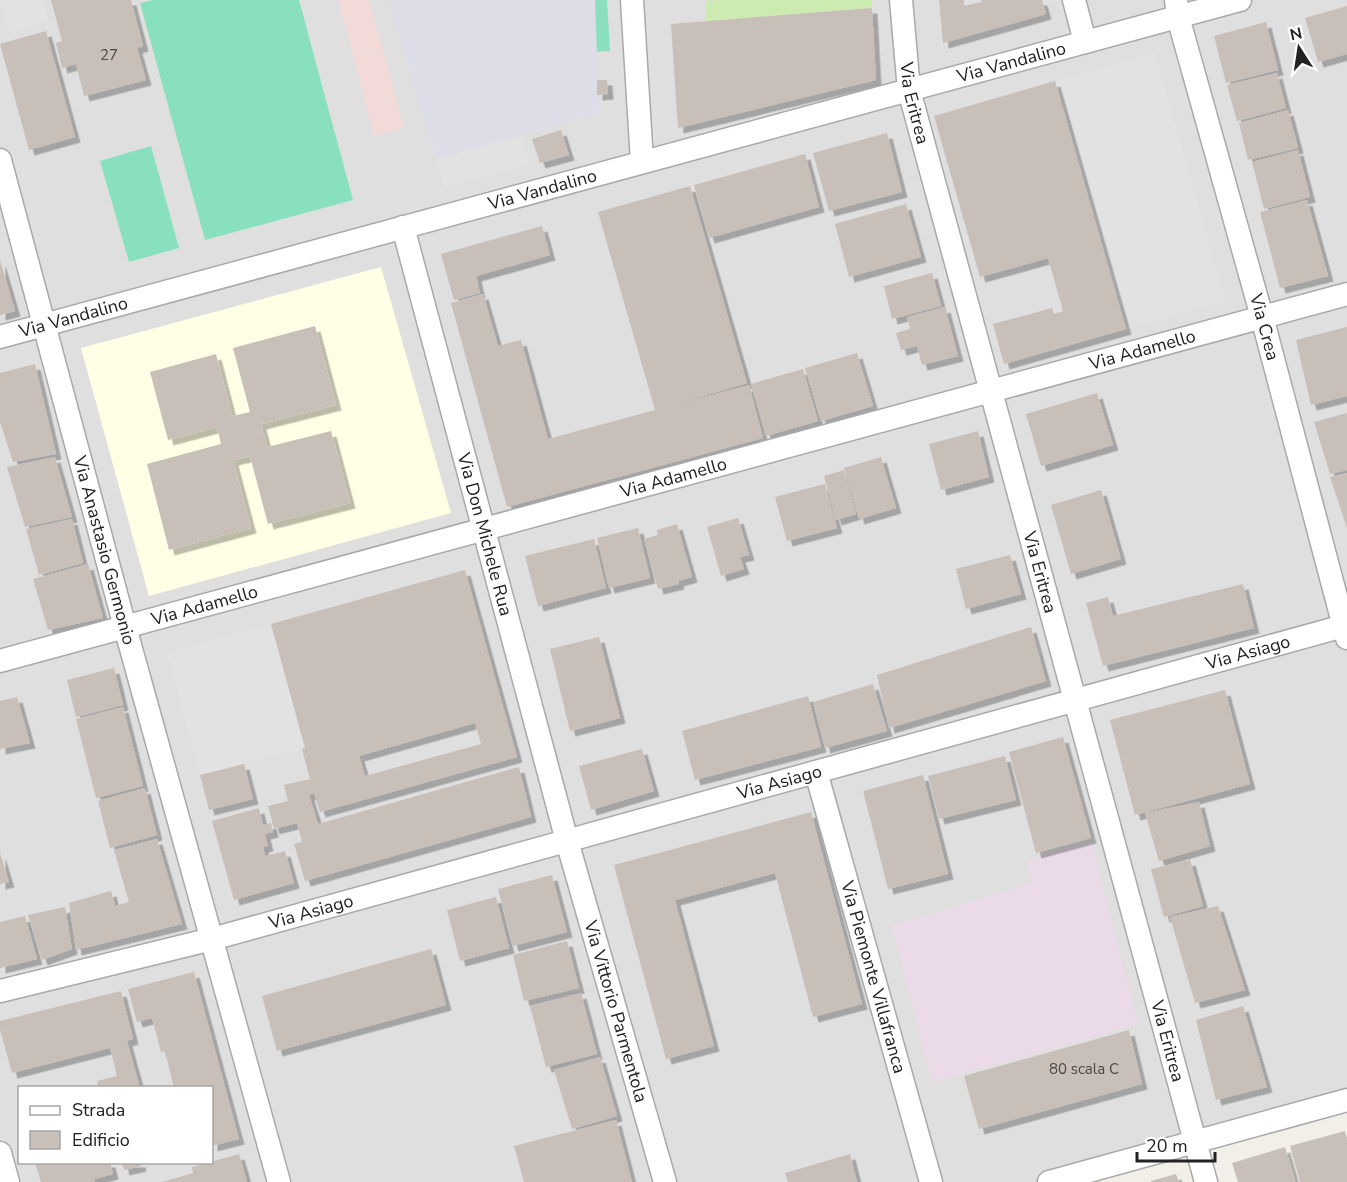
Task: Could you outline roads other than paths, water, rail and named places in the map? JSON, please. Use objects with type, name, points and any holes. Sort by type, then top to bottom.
[{"type":"street","points":[[632,0],[642,162]]},
{"type":"street","name":"Via Eritrea","points":[[901,0],[909,90],[1206,1182]]},
{"type":"street","name":"Via Vandalino","points":[[1074,0],[1085,42]]},
{"type":"street","points":[[1159,0],[1177,8]]},
{"type":"street","name":"Via Vandalino","points":[[0,337],[1085,42],[1177,8],[1240,0]]},
{"type":"street","name":"Via Crea","points":[[1177,8],[1346,630]]},
{"type":"street","name":"Via Anastasio Germonio","points":[[0,160],[125,627],[212,939]]},
{"type":"street","name":"Via Don Michele Rua","points":[[403,227],[567,841]]},
{"type":"street","name":"Via Adamello","points":[[0,661],[1347,294]]},
{"type":"street","name":"Via Asiago","points":[[0,991],[212,939],[1075,700],[1346,630]]},
{"type":"street","name":"Via Piemonte Villafranca","points":[[816,772],[931,1182]]},
{"type":"street","name":"Via Vittorio Parmentola","points":[[567,841],[665,1182]]},
{"type":"street","points":[[212,939],[279,1182]]},
{"type":"street","points":[[1049,1182],[1347,1100]]},
{"type":"street","points":[[0,1153],[8,1182]]}]
